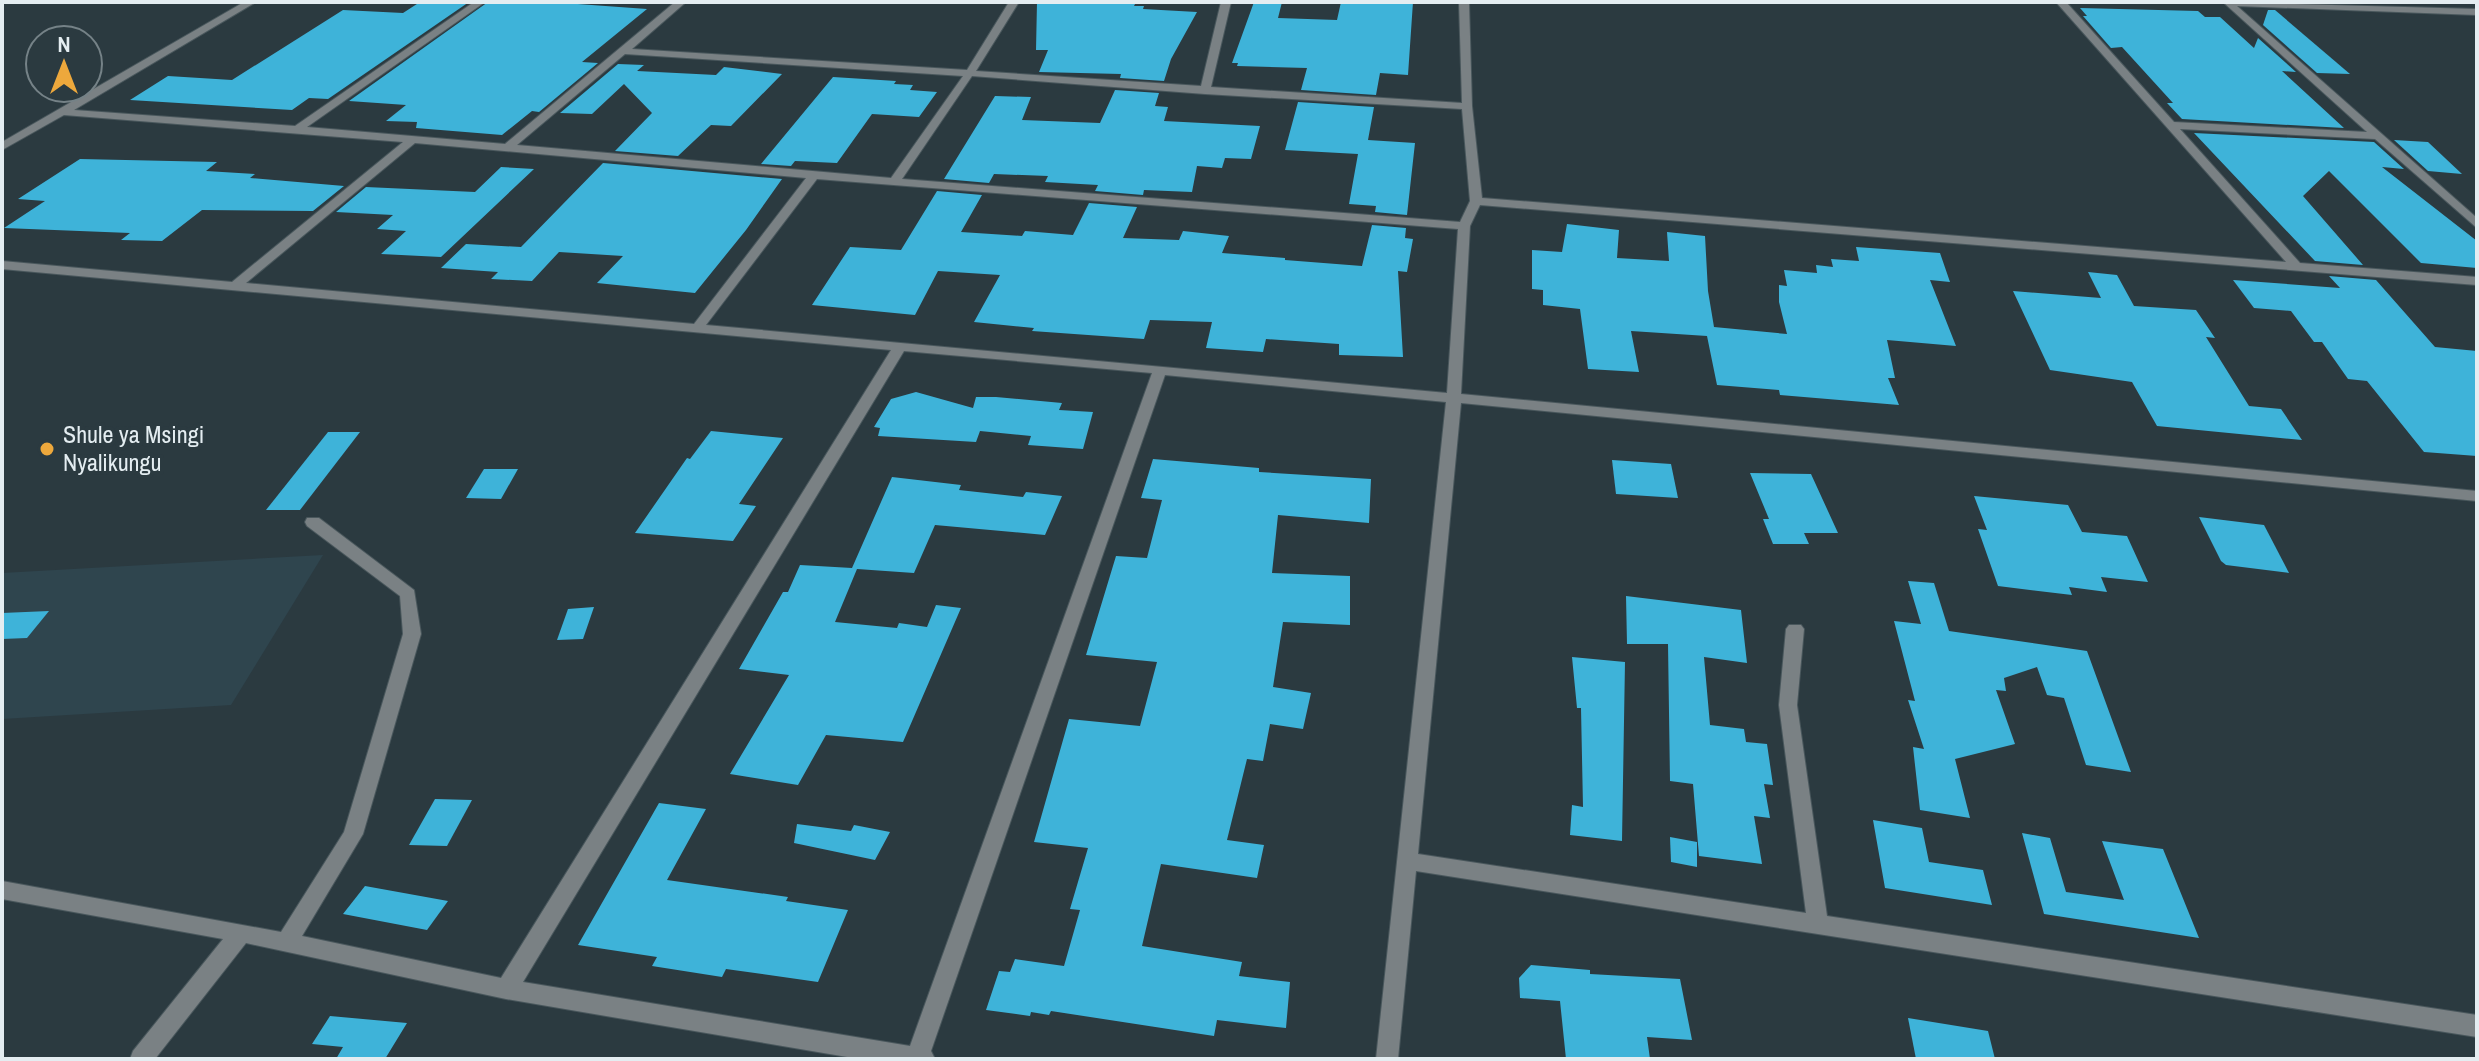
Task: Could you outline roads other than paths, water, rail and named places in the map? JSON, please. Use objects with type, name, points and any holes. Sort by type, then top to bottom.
[{"type":"street","points":[[2,147],[251,2]]},
{"type":"street","points":[[297,129],[480,2]]},
{"type":"street","points":[[508,147],[681,2]]},
{"type":"street","points":[[894,182],[971,71],[1014,2]]},
{"type":"street","points":[[1205,91],[1226,2]]},
{"type":"street","points":[[1387,1059],[1454,398],[1464,226],[1476,201],[1467,106],[1464,2]]},
{"type":"street","points":[[2061,2],[2298,268]]},
{"type":"street","points":[[2218,2],[2477,9]]},
{"type":"street","points":[[2470,2],[2477,9]]},
{"type":"street","points":[[2228,3],[2477,224]]},
{"type":"street","points":[[623,51],[971,71],[1205,91],[1467,106]]},
{"type":"street","points":[[62,112],[1464,226]]},
{"type":"street","points":[[2170,125],[2377,136]]},
{"type":"street","points":[[235,286],[413,139]]},
{"type":"street","points":[[698,327],[815,174]]},
{"type":"street","points":[[1476,201],[2477,281]]},
{"type":"street","points":[[2,265],[1160,370],[2477,496]]},
{"type":"street","points":[[506,989],[899,348]]},
{"type":"street","points":[[917,1058],[1160,370]]},
{"type":"street","points":[[286,943],[353,834],[412,634],[408,594],[313,522]]},
{"type":"street","points":[[1795,629],[1788,705],[1818,924]]},
{"type":"street","points":[[1408,861],[2477,1026]]},
{"type":"street","points":[[2,890],[241,933],[506,989],[924,1059]]},
{"type":"street","points":[[141,1059],[241,933]]},
{"type":"place","name":"Shule ya Msingi Nyalikungu","points":[[47,449]]}]
